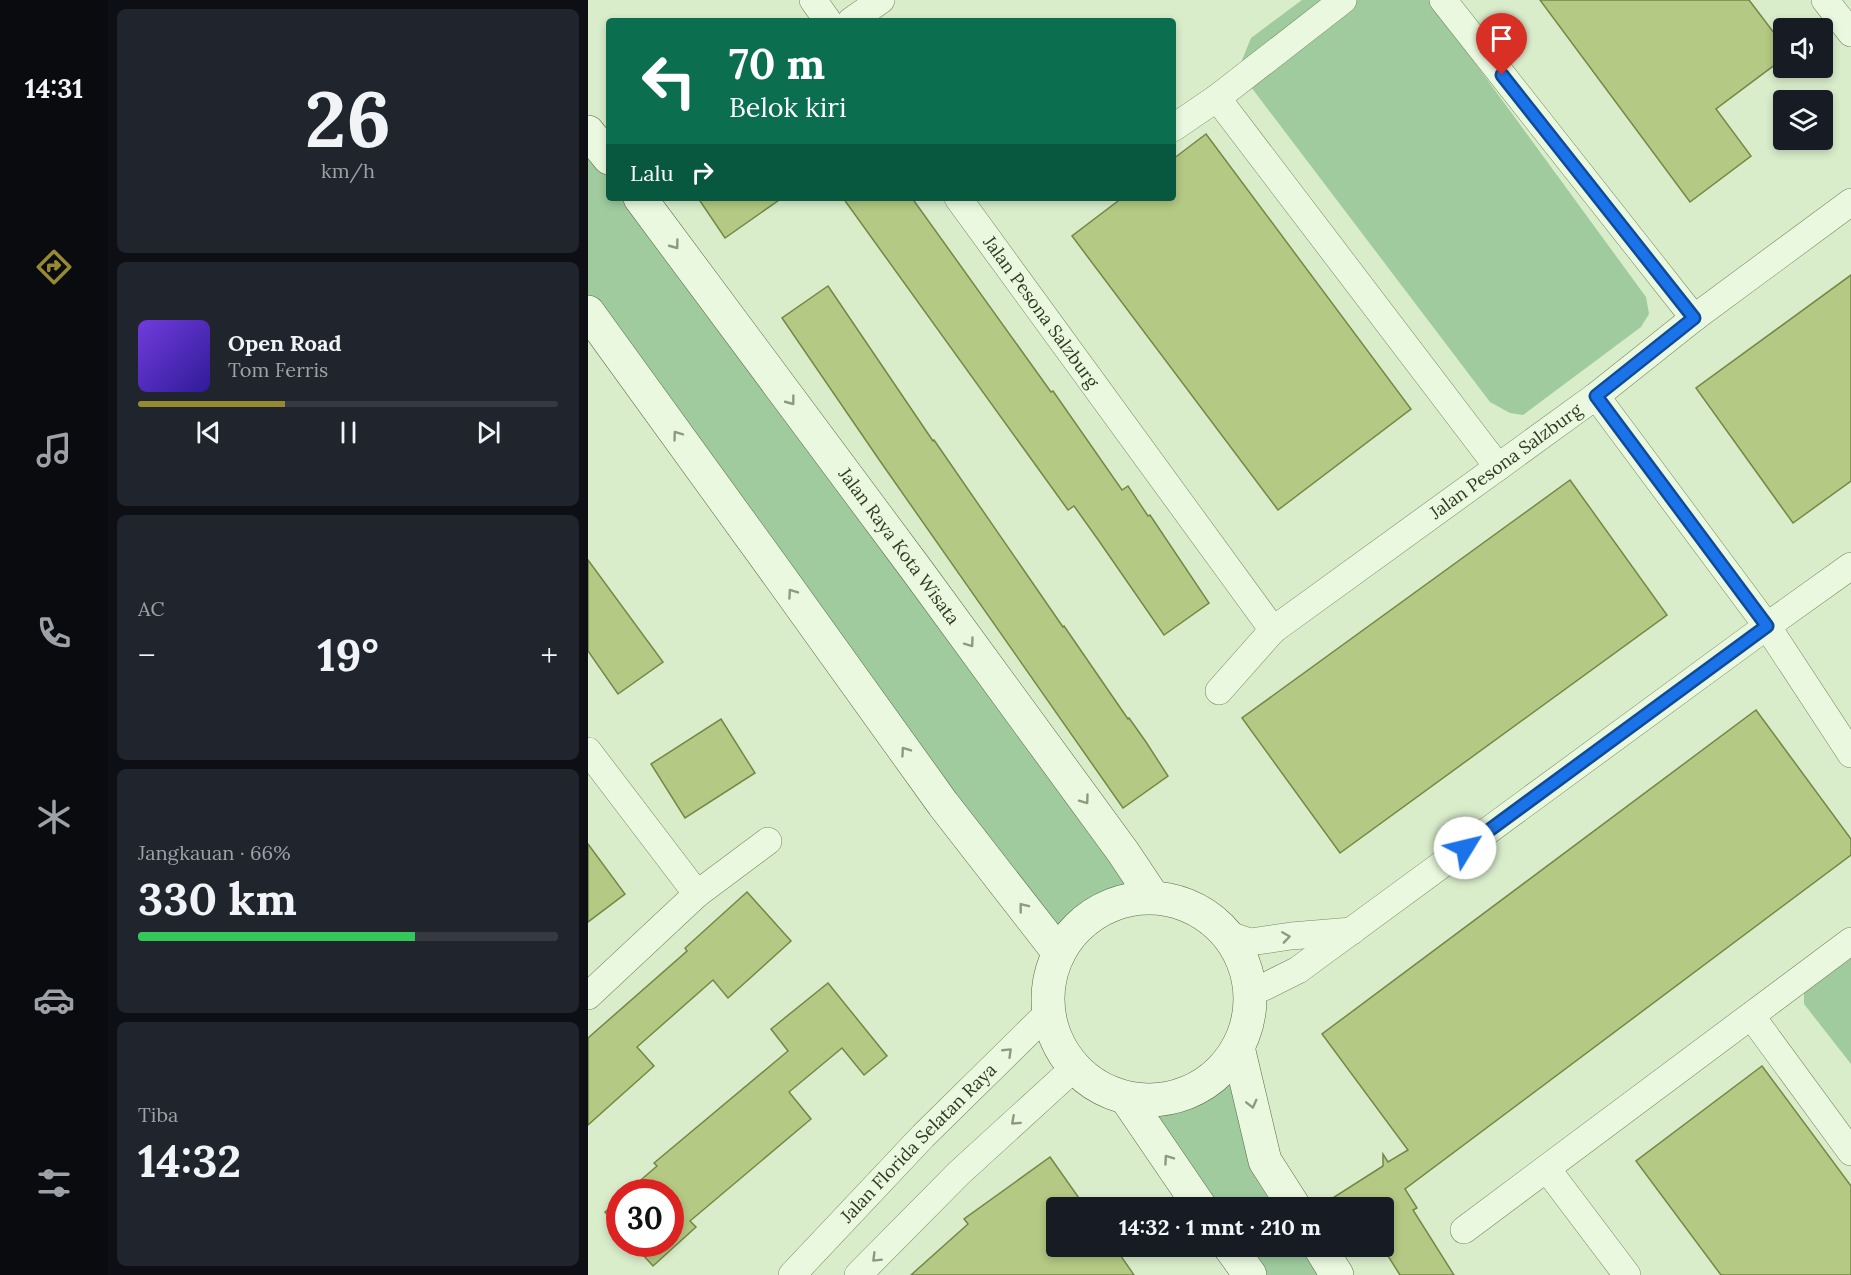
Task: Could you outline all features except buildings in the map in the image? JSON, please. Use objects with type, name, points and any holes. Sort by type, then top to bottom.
[{"type":"street","points":[[813,0],[826,18]]},
{"type":"street","points":[[855,18],[880,0]]},
{"type":"street","points":[[1176,126],[1217,98],[1343,0]]},
{"type":"street","points":[[1443,0],[1694,318]]},
{"type":"street","points":[[1825,0],[1851,33]]},
{"type":"street","points":[[1217,98],[1498,467]]},
{"type":"street","points":[[588,132],[606,154]]},
{"type":"street","name":"Jalan Raya Kota Wisata","points":[[642,201],[916,569],[1123,852],[1153,897]]},
{"type":"street","name":"Jalan Pesona Salzburg","points":[[960,201],[1273,630]]},
{"type":"street","name":"Jalan Pesona Salzburg","points":[[1218,692],[1273,630],[1596,396],[1694,318],[1851,202]]},
{"type":"street","points":[[588,312],[943,804],[1059,953]]},
{"type":"street","points":[[1596,396],[1767,626],[1851,754]]},
{"type":"street","points":[[1250,988],[1264,987],[1298,970],[1851,566]]},
{"type":"street","points":[[588,751],[697,894]]},
{"type":"street","points":[[588,996],[697,894],[768,841]]},
{"type":"street","points":[[1153,897],[1182,902],[1208,915],[1228,935],[1243,960],[1250,988],[1248,1019],[1238,1047],[1218,1073],[1190,1092],[1158,1100],[1126,1098],[1098,1087],[1074,1068],[1057,1042],[1048,1013],[1049,982],[1059,953],[1075,929],[1098,911],[1124,901],[1153,897]]},
{"type":"street","points":[[1228,935],[1250,942],[1352,931]]},
{"type":"street","points":[[1464,1230],[1851,941]]},
{"type":"street","name":"Jalan Florida Selatan Raya","points":[[792,1275],[923,1136],[1048,1013]]},
{"type":"street","points":[[1752,1017],[1851,1152]]},
{"type":"street","points":[[1238,1047],[1265,1161],[1287,1197]]},
{"type":"street","points":[[858,1275],[959,1173],[1074,1068]]},
{"type":"street","points":[[1126,1098],[1194,1197]]},
{"type":"street","points":[[1547,1168],[1628,1275]]},
{"type":"street","points":[[1237,1257],[1250,1275]]},
{"type":"street","points":[[1326,1257],[1337,1275]]},
{"type":"green space","points":[[1302,0],[1429,0],[1646,297],[1649,314],[1641,327],[1523,415],[1510,413],[1490,402],[1248,83],[1242,60],[1251,38]]},
{"type":"green space","points":[[588,132],[606,154],[606,201],[642,201],[1153,897],[1124,901],[1098,911],[1075,929],[1059,953],[588,312]]},
{"type":"green space","points":[[1851,932],[1851,1064],[1804,1004],[1804,984]]},
{"type":"green space","points":[[1238,1047],[1292,1197],[1196,1197],[1126,1098],[1158,1100],[1190,1091],[1218,1073]]},
{"type":"green space","points":[[1237,1257],[1329,1257],[1341,1275],[1250,1275]]},
{"type":"route","points":[[1465,848],[1767,626],[1596,396],[1694,318],[1502,75]]}]
